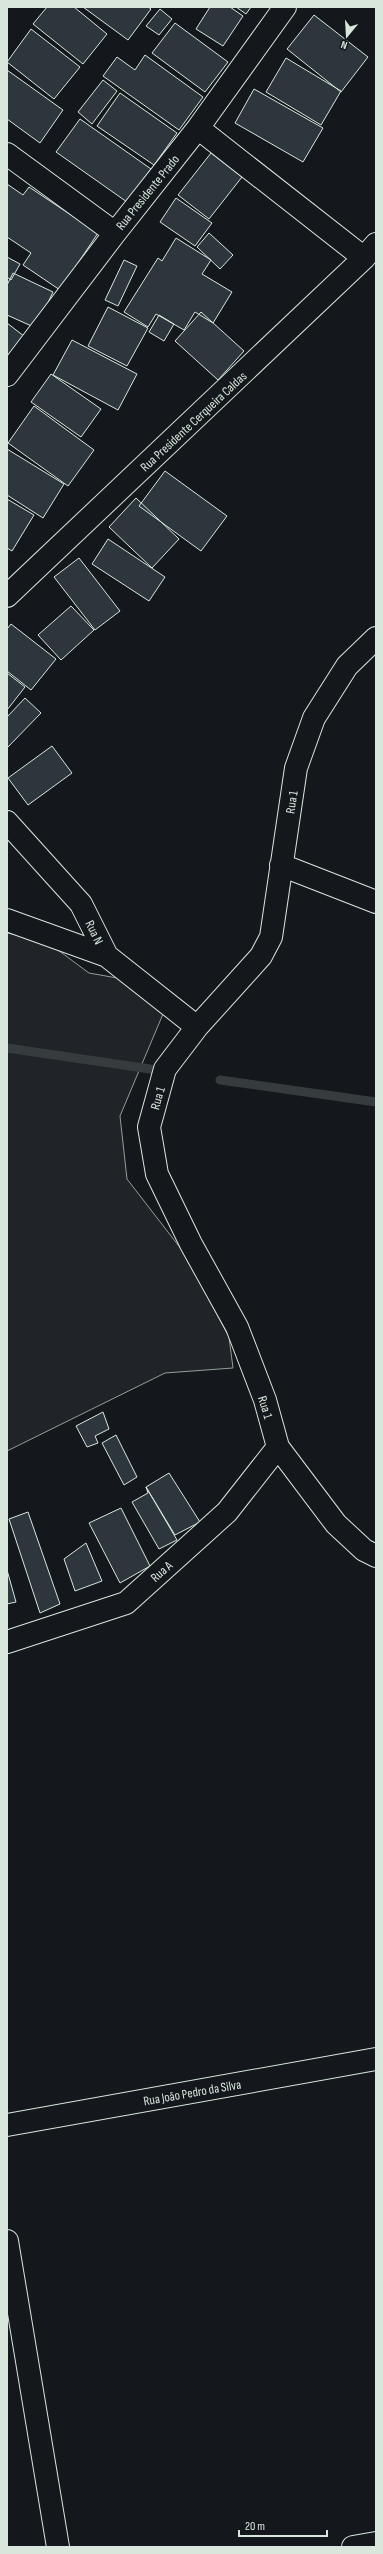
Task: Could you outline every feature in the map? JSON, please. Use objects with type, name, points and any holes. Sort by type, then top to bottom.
[{"type":"street","name":"Rua Presidente Prado","points":[[7,375],[115,233],[198,128],[285,7]]},
{"type":"street","points":[[198,128],[370,251]]},
{"type":"street","points":[[7,154],[115,233]]},
{"type":"street","name":"Rua Presidente Cerqueira Caldas","points":[[7,596],[370,251]]},
{"type":"street","name":"Rua 1","points":[[376,638],[347,666],[314,718],[296,768],[271,937],[261,956],[197,1027],[165,1069],[149,1127],[156,1174],[191,1244],[237,1327],[265,1400],[278,1447],[336,1524],[364,1550],[376,1556]]},
{"type":"street","name":"Rua N","points":[[7,822],[81,904],[107,956],[197,1027]]},
{"type":"street","points":[[281,865],[376,902]]},
{"type":"street","points":[[7,920],[107,956]]},
{"type":"street","name":"Rua A","points":[[7,1642],[126,1603],[228,1512],[278,1447]]},
{"type":"street","name":"Rua João Pedro da Silva","points":[[7,2126],[376,2059]]},
{"type":"street","points":[[7,2241],[58,2547]]},
{"type":"street","points":[[353,2547],[376,2543]]},
{"type":"shaded area","points":[[7,933],[47,942],[89,973],[134,981],[163,1014],[120,1116],[127,1179],[185,1254],[229,1337],[233,1368],[165,1373],[7,1451]]},
{"type":"building","points":[[47,7],[74,7],[107,34],[83,64],[33,24]]},
{"type":"building","points":[[83,7],[148,7],[151,9],[128,40]]},
{"type":"building","points":[[210,7],[230,7],[243,16],[223,46],[196,29]]},
{"type":"building","points":[[236,7],[251,7],[246,14]]},
{"type":"building","points":[[160,9],[172,19],[159,35],[146,26]]},
{"type":"building","points":[[314,15],[368,57],[341,92],[287,49]]},
{"type":"building","points":[[175,23],[228,62],[205,92],[152,53]]},
{"type":"building","points":[[31,29],[80,67],[54,99],[7,62]]},
{"type":"building","points":[[145,55],[203,97],[179,130],[103,76],[117,57],[135,70]]},
{"type":"building","points":[[286,58],[341,91],[321,125],[266,92]]},
{"type":"building","points":[[7,70],[63,110],[40,143],[7,119]]},
{"type":"building","points":[[103,80],[117,91],[92,124],[78,112]]},
{"type":"building","points":[[254,89],[323,128],[303,162],[235,123]]},
{"type":"building","points":[[120,93],[177,133],[154,165],[97,126]]},
{"type":"building","points":[[80,119],[151,169],[127,202],[56,152]]},
{"type":"building","points":[[211,153],[242,177],[209,219],[178,195]]},
{"type":"building","points":[[7,184],[23,195],[29,187],[98,233],[60,290],[23,265],[31,253],[7,237]]},
{"type":"building","points":[[176,198],[212,223],[195,246],[160,222]]},
{"type":"building","points":[[209,233],[233,255],[220,269],[197,247]]},
{"type":"building","points":[[176,238],[211,260],[202,274],[232,292],[213,323],[195,312],[184,330],[156,314],[148,327],[124,312],[158,258],[162,261]]},
{"type":"building","points":[[7,257],[20,264],[11,280],[7,277]]},
{"type":"building","points":[[124,260],[137,266],[118,306],[105,300]]},
{"type":"building","points":[[13,273],[53,292],[36,328],[7,315],[7,285]]},
{"type":"building","points":[[108,307],[148,328],[127,366],[88,346]]},
{"type":"building","points":[[201,312],[244,351],[218,380],[175,341]]},
{"type":"building","points":[[159,315],[174,324],[164,341],[149,332]]},
{"type":"building","points":[[7,323],[29,340],[7,369]]},
{"type":"building","points":[[72,340],[137,374],[118,410],[53,375]]},
{"type":"building","points":[[51,374],[101,409],[81,437],[31,402]]},
{"type":"building","points":[[34,406],[94,450],[68,486],[8,443]]},
{"type":"building","points":[[7,449],[64,484],[43,518],[7,495]]},
{"type":"building","points":[[165,471],[227,516],[201,551],[139,506]]},
{"type":"building","points":[[136,498],[179,539],[152,568],[109,527]]},
{"type":"building","points":[[7,499],[34,515],[12,551],[7,548]]},
{"type":"building","points":[[108,539],[165,577],[149,601],[92,564]]},
{"type":"building","points":[[79,558],[120,611],[95,630],[54,577]]},
{"type":"building","points":[[71,606],[94,630],[61,660],[38,635]]},
{"type":"building","points":[[11,624],[56,659],[31,690],[7,671],[7,629]]},
{"type":"building","points":[[7,673],[25,687],[7,710]]},
{"type":"building","points":[[25,698],[41,713],[7,748],[7,717]]},
{"type":"building","points":[[52,746],[72,773],[28,805],[8,778]]},
{"type":"building","points":[[103,1412],[109,1429],[95,1436],[98,1443],[87,1447],[76,1426]]},
{"type":"building","points":[[116,1435],[137,1477],[124,1485],[102,1443]]},
{"type":"building","points":[[169,1473],[200,1522],[175,1535],[146,1487]]},
{"type":"building","points":[[146,1487],[177,1540],[159,1549],[132,1502],[148,1493]]},
{"type":"building","points":[[121,1508],[150,1566],[120,1583],[89,1523]]},
{"type":"building","points":[[28,1512],[60,1604],[40,1613],[9,1519]]},
{"type":"building","points":[[86,1543],[102,1581],[75,1591],[64,1559]]},
{"type":"building","points":[[7,1570],[16,1602],[7,1604]]},
{"type":"waterway","points":[[7,1048],[157,1070]]},
{"type":"waterway","points":[[220,1080],[376,1102]]}]
